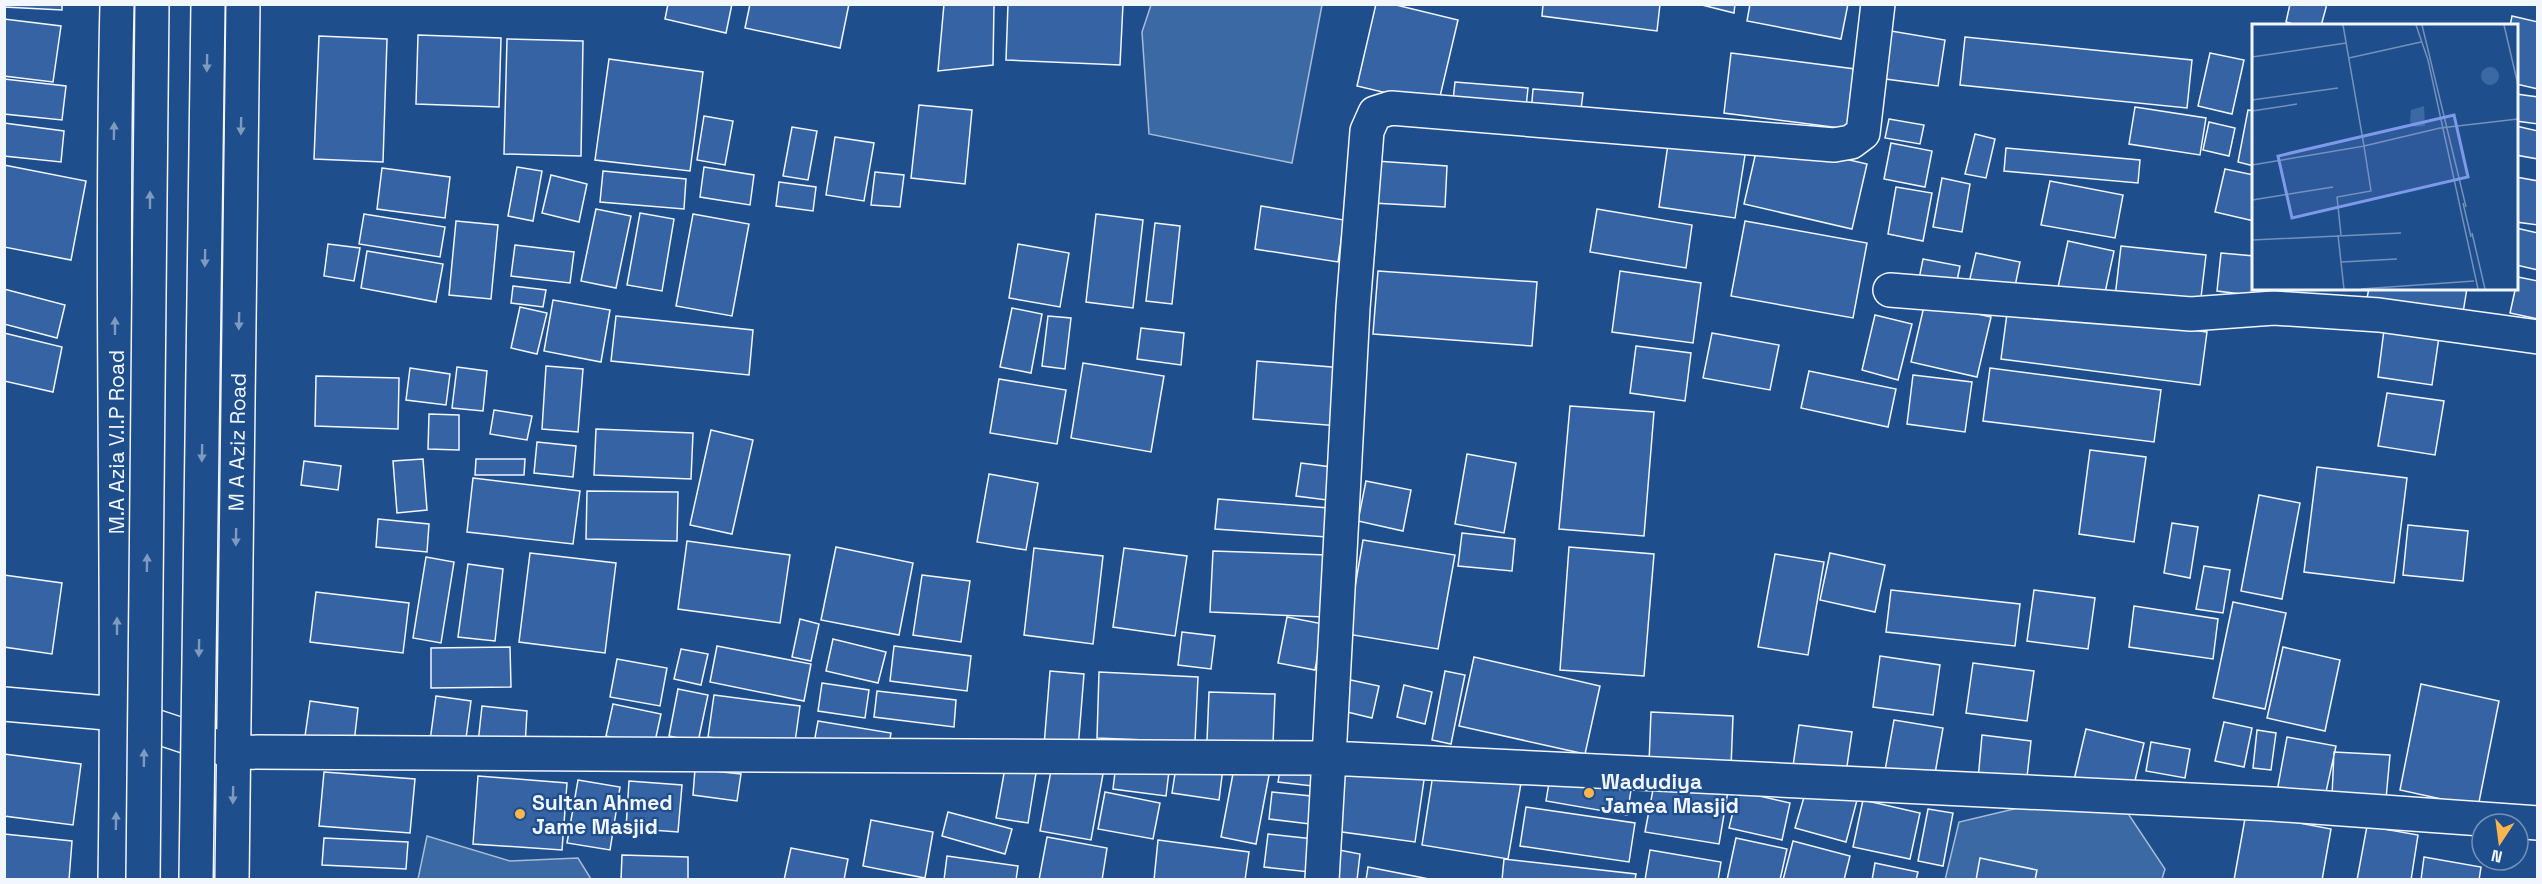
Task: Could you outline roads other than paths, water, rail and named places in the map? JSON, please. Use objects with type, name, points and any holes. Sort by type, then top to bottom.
[{"type":"main road","name":"M.A Azia V.I.P Road","points":[[115,879],[118,714],[113,140],[117,4]]},
{"type":"main road","points":[[143,879],[152,4]]},
{"type":"main road","points":[[196,879],[208,4]]},
{"type":"main road","name":"M A Aziz Road","points":[[231,879],[243,4]]},
{"type":"main road","points":[[1322,879],[1353,308],[1367,131],[1375,113],[1391,108],[1834,145],[1851,142],[1863,133],[1878,4]]},
{"type":"main road","points":[[1890,290],[2191,314],[2274,308],[2379,315],[2538,337]]},
{"type":"main road","points":[[4,704],[118,714],[233,752],[1329,758],[2272,804],[2538,823]]},
{"type":"water","points":[[1151,5],[1322,5],[1292,163],[1149,134],[1142,32]]},
{"type":"water","points":[[2018,808],[2127,812],[2165,869],[2162,879],[1945,880],[1959,822]]},
{"type":"water","points":[[427,836],[510,861],[578,858],[591,879],[418,879]]},
{"type":"place","name":"Wadudiya Jamea Masjid","points":[[1589,793]]},
{"type":"place","name":"Sultan Ahmed Jame Masjid","points":[[520,814]]}]
